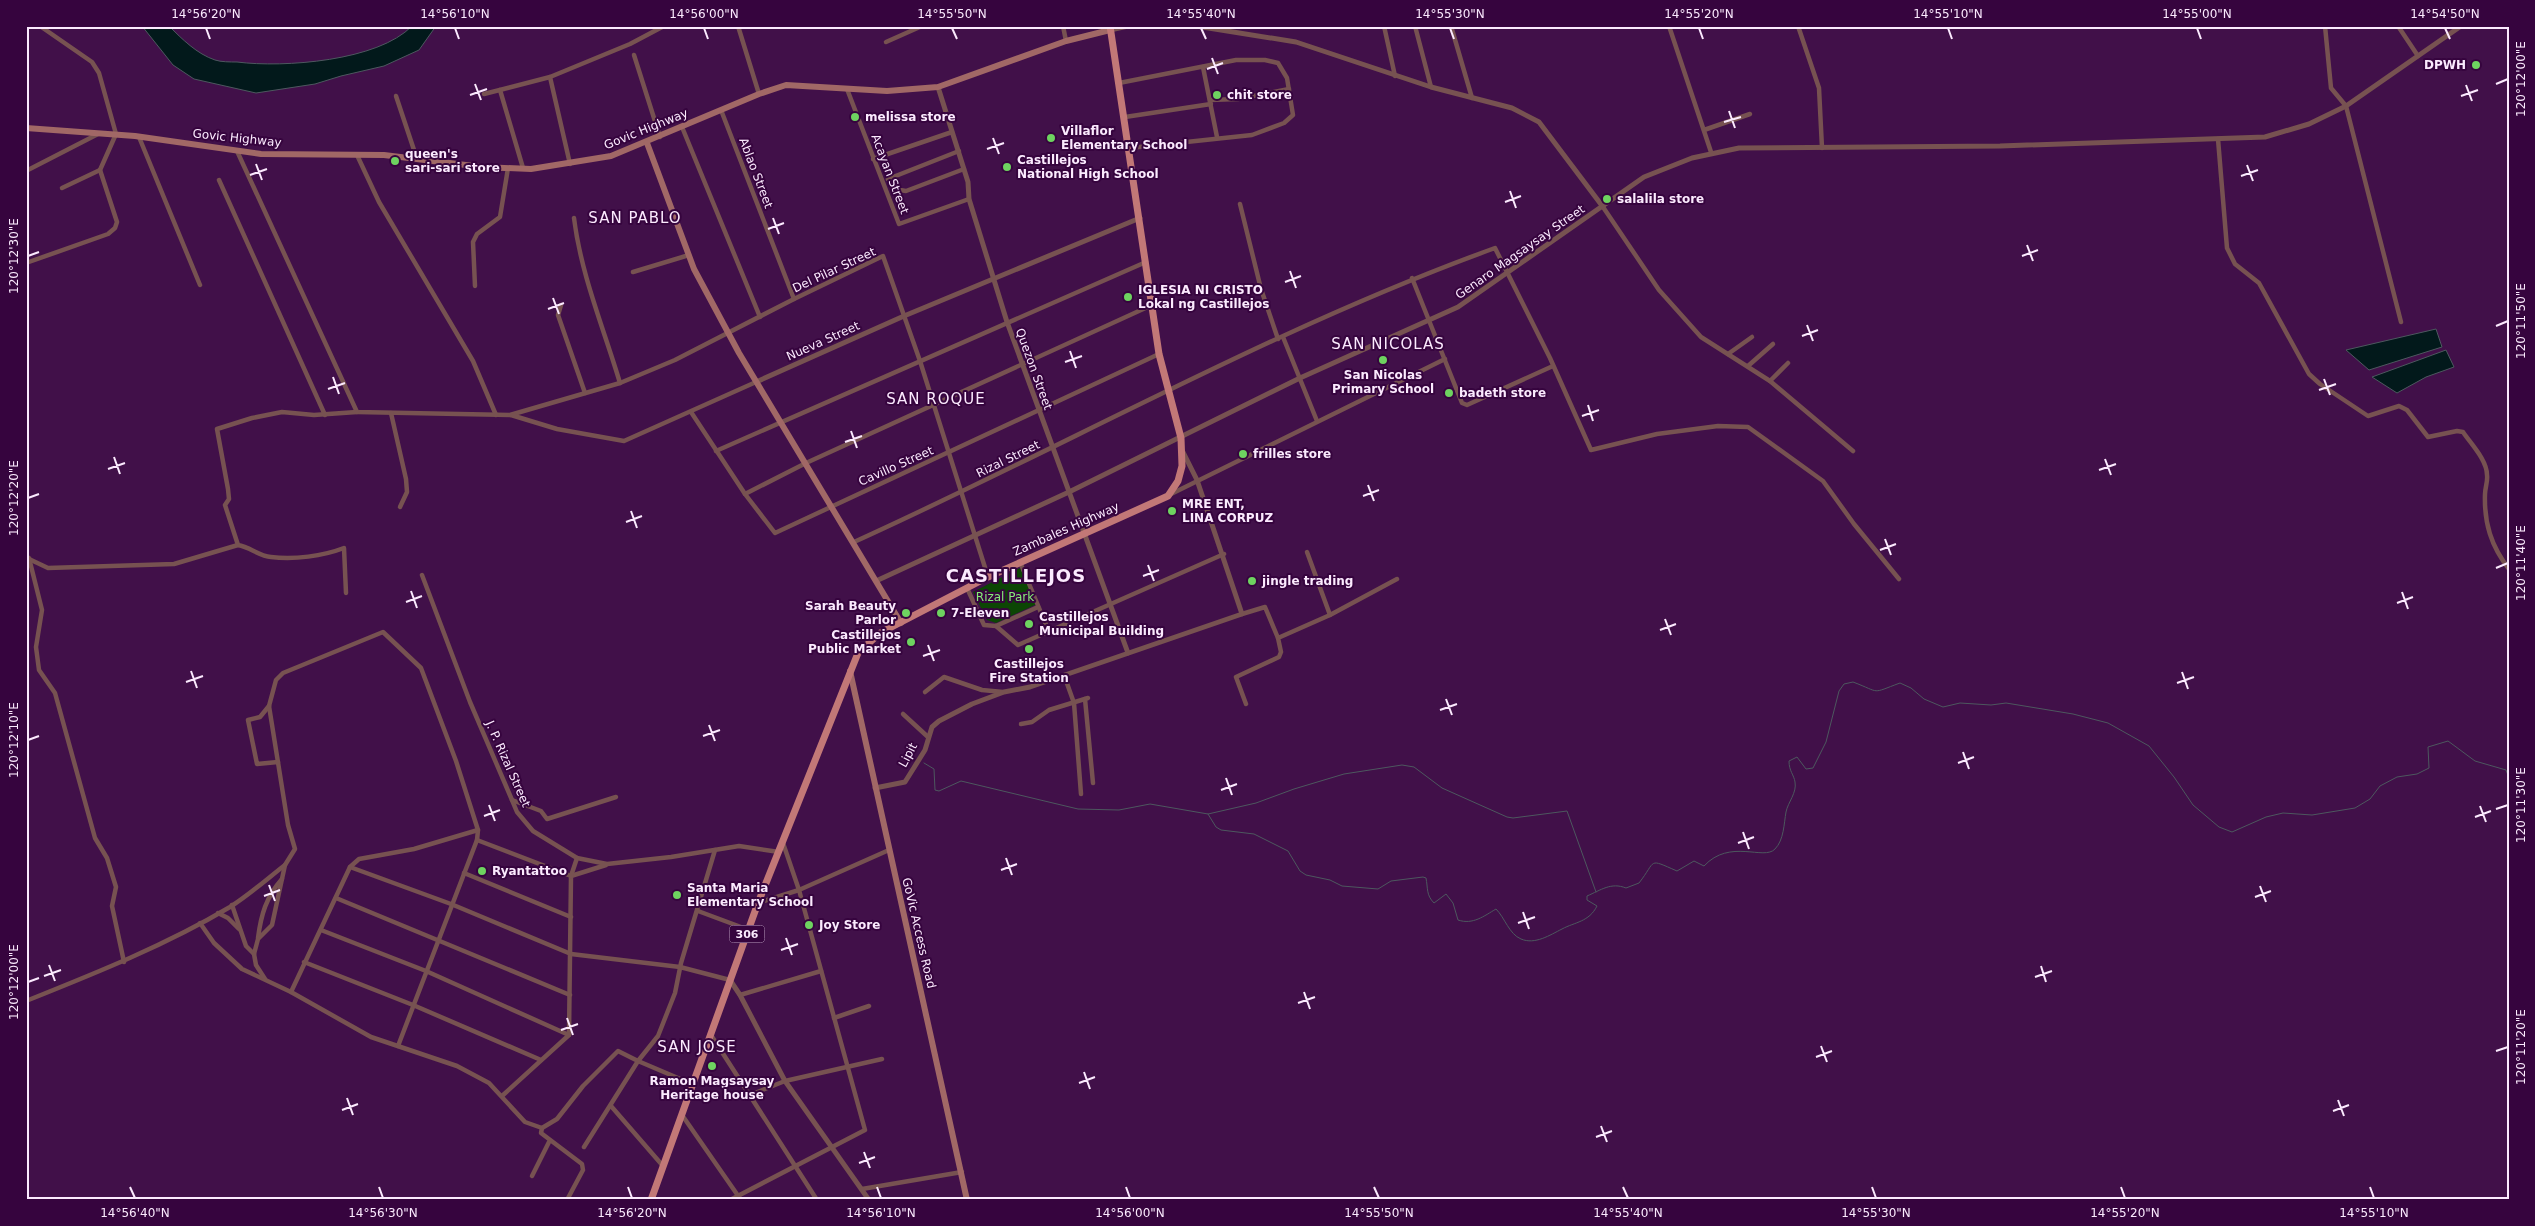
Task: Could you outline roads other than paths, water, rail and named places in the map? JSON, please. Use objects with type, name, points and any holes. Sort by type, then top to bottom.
[{"type":"main road","name":"Govic Highway","points":[[26,128],[116,134],[261,154],[357,155],[508,168],[570,164],[611,156],[647,143],[759,94],[786,85],[887,91],[938,87],[1066,41],[1110,28]]},
{"type":"main road","points":[[1110,28],[1130,148],[1159,354],[1183,452],[1178,481],[1168,496]]},
{"type":"main road","points":[[647,143],[694,269],[756,382],[901,623]]},
{"type":"main road","name":"Zambales Highway","points":[[652,1199],[758,903],[858,653],[869,641],[988,577],[1168,496]]},
{"type":"main road","name":"GoVic Access Road","points":[[850,671],[968,1200]]},
{"type":"street","points":[[40,26],[92,62],[99,73],[116,134],[100,170],[62,188]]},
{"type":"street","points":[[484,94],[550,77],[630,44],[664,26]]},
{"type":"street","points":[[738,26],[759,94]]},
{"type":"street","points":[[886,42],[922,26]]},
{"type":"street","points":[[1063,26],[1066,41]]},
{"type":"street","points":[[1110,28],[1128,26]]},
{"type":"street","points":[[1196,26],[1296,42],[1395,76],[1512,108],[1539,122],[1603,207],[1659,290],[1701,337],[1770,381],[1853,451]]},
{"type":"street","points":[[1384,26],[1395,76]]},
{"type":"street","points":[[1415,26],[1431,87]]},
{"type":"street","points":[[1450,26],[1472,98]]},
{"type":"street","points":[[1669,26],[1711,152]]},
{"type":"street","points":[[1798,26],[1819,88],[1822,148]]},
{"type":"street","points":[[2325,26],[2331,88],[2346,106],[2401,322]]},
{"type":"street","points":[[2398,26],[2418,56]]},
{"type":"street","name":"Genaro Magsaysay Street","points":[[876,581],[1069,492],[1300,378],[1458,307],[1644,178],[1676,163],[1711,152],[1739,148],[1822,148],[2218,139],[2280,134],[2310,124],[2346,106],[2461,26]]},
{"type":"street","points":[[634,55],[660,137]]},
{"type":"street","points":[[1119,83],[1204,68],[1236,60],[1265,60],[1278,63],[1287,78],[1289,89],[1293,115],[1284,123],[1252,135],[1217,137],[1130,148]]},
{"type":"street","points":[[1204,68],[1217,137]]},
{"type":"street","points":[[550,77],[570,164]]},
{"type":"street","name":"Quezon Street","points":[[938,87],[968,182],[969,199],[1007,322],[1128,653]]},
{"type":"street","name":"Acayan Street","points":[[847,89],[899,224],[969,199]]},
{"type":"street","points":[[1124,116],[1238,99],[1289,89]]},
{"type":"street","points":[[500,90],[523,168]]},
{"type":"street","points":[[396,96],[417,159]]},
{"type":"street","name":"Ablao Street","points":[[721,110],[794,299]]},
{"type":"street","points":[[1704,130],[1750,114]]},
{"type":"street","points":[[682,127],[760,317]]},
{"type":"street","points":[[873,159],[952,132]]},
{"type":"street","points":[[26,171],[101,133]]},
{"type":"street","points":[[139,137],[200,284]]},
{"type":"street","points":[[2218,139],[2227,248],[2235,264],[2259,283],[2300,361],[2320,384],[2368,416],[2399,406],[2407,410],[2428,437],[2457,430],[2463,432],[2485,465],[2488,475],[2484,492],[2488,531],[2496,553],[2509,569]]},
{"type":"street","points":[[237,150],[357,412]]},
{"type":"street","points":[[882,182],[958,152]]},
{"type":"street","points":[[357,155],[379,202],[473,361],[496,415]]},
{"type":"street","points":[[475,286],[473,242],[477,234],[500,217],[508,168]]},
{"type":"street","points":[[888,179],[900,190],[906,191],[964,169]]},
{"type":"street","points":[[26,263],[108,234],[115,228],[117,222],[100,170]]},
{"type":"street","points":[[218,180],[325,415]]},
{"type":"street","points":[[1240,204],[1261,290],[1317,421]]},
{"type":"street","points":[[574,218],[577,245],[584,271],[620,383]]},
{"type":"street","name":"Nueva Street","points":[[510,415],[557,429],[624,441],[904,316],[1140,218]]},
{"type":"street","name":"Rizal Street","points":[[854,542],[1053,449],[1168,391],[1412,278],[1495,248],[1508,274]]},
{"type":"street","points":[[633,272],[688,255]]},
{"type":"street","name":"Del Pilar Street","points":[[510,415],[620,383],[675,360],[883,256],[920,361],[988,577]]},
{"type":"street","points":[[716,451],[1146,262]]},
{"type":"street","points":[[1508,274],[1554,366],[1590,450],[1657,434],[1718,426],[1748,427],[1823,482],[1854,524],[1899,579]]},
{"type":"street","points":[[1412,278],[1462,403],[1467,406],[1554,366]]},
{"type":"street","points":[[560,305],[558,315],[585,393]]},
{"type":"street","points":[[745,494],[806,463],[1152,305]]},
{"type":"street","points":[[1728,354],[1752,337]]},
{"type":"street","points":[[1748,366],[1773,344]]},
{"type":"street","name":"Cavillo Street","points":[[691,412],[745,494],[775,533],[1039,412],[1159,354]]},
{"type":"street","points":[[1168,496],[1197,480],[1446,359]]},
{"type":"street","points":[[1770,381],[1788,363]]},
{"type":"street","points":[[238,545],[226,505],[229,499],[228,489],[217,429],[252,418],[282,412],[325,415],[357,412],[392,412],[510,415]]},
{"type":"street","points":[[392,412],[406,479],[407,492],[400,507]]},
{"type":"street","points":[[1183,452],[1197,480],[1224,554],[1242,614]]},
{"type":"street","points":[[28,557],[48,568],[174,564],[238,545],[249,546],[269,557],[330,554],[344,548],[346,593]]},
{"type":"street","points":[[1307,552],[1330,614]]},
{"type":"street","points":[[996,626],[1018,645],[1224,554]]},
{"type":"street","points":[[28,557],[42,610],[36,647],[39,670],[56,693],[96,838],[107,858],[114,878],[116,887],[112,906],[124,962]]},
{"type":"street","points":[[1020,562],[1049,632]]},
{"type":"street","name":"J. P. Rizal Street","points":[[422,575],[470,702],[517,812],[533,831],[577,858],[607,864],[738,846],[779,852]]},
{"type":"street","points":[[1278,638],[1330,614],[1397,579]]},
{"type":"street","points":[[967,588],[984,625],[996,626],[1038,608]]},
{"type":"street","points":[[903,714],[928,737],[932,727],[939,721],[972,704],[1004,692],[1030,687],[1264,607],[1278,638],[1281,652],[1279,657],[1236,677],[1246,704]]},
{"type":"street","points":[[258,939],[272,924],[285,865],[295,848],[288,825],[269,706],[276,680],[283,673],[383,632],[421,668],[456,761],[478,830],[477,840],[398,1046]]},
{"type":"street","points":[[1064,675],[1074,703],[1081,794]]},
{"type":"street","points":[[925,692],[944,677],[982,690],[1004,692]]},
{"type":"street","points":[[1021,724],[1032,722],[1049,710],[1086,699],[1093,783]]},
{"type":"street","points":[[269,706],[260,717],[248,720],[257,764],[278,762]]},
{"type":"street","name":"Lipit","points":[[875,788],[905,782],[925,750],[928,737]]},
{"type":"street","points":[[512,800],[541,811],[547,819],[616,797]]},
{"type":"street","points":[[291,992],[350,867],[359,860],[414,849],[478,830]]},
{"type":"street","points":[[477,840],[571,876],[607,864]]},
{"type":"street","points":[[730,1200],[740,1198],[865,1130],[799,890],[783,843]]},
{"type":"street","points":[[584,1147],[638,1062],[658,1036],[674,993],[715,850]]},
{"type":"street","points":[[758,903],[799,890],[889,850]]},
{"type":"street","points":[[502,1096],[569,1035],[572,918],[571,876],[577,858]]},
{"type":"street","points":[[26,1001],[124,962],[200,923],[232,906],[285,865]]},
{"type":"street","points":[[350,867],[451,904],[571,954],[680,967],[730,980],[740,995],[785,1081],[870,1200]]},
{"type":"street","points":[[464,873],[572,918]]},
{"type":"street","points":[[265,979],[256,964],[254,954],[266,900],[282,879]]},
{"type":"street","points":[[336,898],[570,996]]},
{"type":"street","points":[[232,906],[246,946],[254,954]]},
{"type":"street","points":[[698,911],[749,930]]},
{"type":"street","points":[[218,913],[228,918],[240,930]]},
{"type":"street","points":[[200,923],[214,943],[242,969],[291,992],[371,1037],[457,1066],[488,1083],[525,1122],[542,1128]]},
{"type":"street","points":[[320,930],[426,972],[569,1035]]},
{"type":"street","points":[[304,962],[413,1005],[541,1060]]},
{"type":"street","points":[[740,995],[821,971]]},
{"type":"street","points":[[834,1018],[869,1006]]},
{"type":"street","points":[[711,1035],[817,1200]]},
{"type":"street","points":[[567,1200],[582,1170],[582,1164],[549,1142],[541,1134],[542,1128],[557,1119],[583,1086],[618,1050],[638,1062],[692,1084]]},
{"type":"street","points":[[750,1095],[785,1081],[882,1059]]},
{"type":"street","points":[[611,1106],[663,1166]]},
{"type":"street","points":[[682,1115],[740,1198]]},
{"type":"street","points":[[532,1176],[549,1142]]},
{"type":"street","points":[[862,1189],[962,1172]]},
{"type":"waterway","points":[[1208,814],[1216,827],[1221,830],[1254,834],[1288,851],[1300,871],[1306,875],[1330,880],[1342,886],[1378,889],[1391,881],[1423,877],[1426,878],[1428,894],[1431,900],[1434,903],[1446,894],[1453,903],[1458,920],[1473,921],[1496,909],[1517,937],[1526,941],[1532,941],[1586,918],[1597,906],[1587,900],[1587,896],[1611,886],[1626,888],[1639,883],[1654,864],[1661,864],[1677,871],[1694,861],[1704,866],[1714,858],[1725,853],[1735,851],[1763,853],[1775,849],[1782,836],[1787,808],[1795,790],[1795,782],[1789,761],[1797,757],[1806,769],[1813,768],[1826,742],[1839,691],[1844,684],[1853,682],[1876,691],[1900,683],[1911,688],[1924,699],[1943,707],[1960,703],[1991,705],[2006,703],[2073,714],[2108,723],[2149,746],[2174,777],[2193,805],[2219,827],[2232,832],[2266,817],[2283,813],[2312,815],[2355,808],[2370,799],[2380,786],[2397,777],[2417,774],[2429,768],[2428,747],[2448,741],[2475,761],[2506,770],[2509,778]]},
{"type":"waterway","points":[[924,763],[934,769],[935,790],[939,791],[961,781],[1078,809],[1119,810],[1150,804],[1208,814],[1256,803],[1344,774],[1402,765],[1414,767],[1442,788],[1507,817],[1513,818],[1567,811],[1596,892]]},
{"type":"place","name":"DPWH","points":[[2476,65]]},
{"type":"place","name":"chit store","points":[[1217,95]]},
{"type":"place","name":"melissa store","points":[[855,117]]},
{"type":"place","name":"Villaflor Elementary School","points":[[1051,138]]},
{"type":"place","name":"queen's sari-sari store","points":[[395,161]]},
{"type":"place","name":"Castillejos National High School","points":[[1007,167]]},
{"type":"place","name":"salalila store","points":[[1607,199]]},
{"type":"place","name":"IGLESIA NI CRISTO Lokal ng Castillejos","points":[[1128,297]]},
{"type":"place","name":"San Nicolas Primary School","points":[[1383,360]]},
{"type":"place","name":"badeth store","points":[[1449,393]]},
{"type":"place","name":"frilles store","points":[[1243,454]]},
{"type":"place","name":"MRE ENT, LINA CORPUZ","points":[[1172,511]]},
{"type":"place","name":"jingle trading","points":[[1252,581]]},
{"type":"place","name":"Sarah Beauty Parlor","points":[[906,613]]},
{"type":"place","name":"7-Eleven","points":[[941,613]]},
{"type":"place","name":"Castillejos Municipal Building","points":[[1029,624]]},
{"type":"place","name":"Castillejos Public Market","points":[[911,642]]},
{"type":"place","name":"Castillejos Fire Station","points":[[1029,649]]},
{"type":"place","name":"Ryantattoo","points":[[482,871]]},
{"type":"place","name":"Santa Maria Elementary School","points":[[677,895]]},
{"type":"place","name":"Joy Store","points":[[809,925]]},
{"type":"place","name":"Ramon Magsaysay Heritage house","points":[[712,1066]]},
{"type":"district","name":"SAN PABLO","points":[[635,218]]},
{"type":"district","name":"SAN NICOLAS","points":[[1388,344]]},
{"type":"district","name":"SAN ROQUE","points":[[936,399]]},
{"type":"district","name":"CASTILLEJOS","points":[[1016,575]]},
{"type":"district","name":"SAN JOSE","points":[[697,1047]]},
{"type":"park label","name":"Rizal Park","points":[[1005,597]]}]
